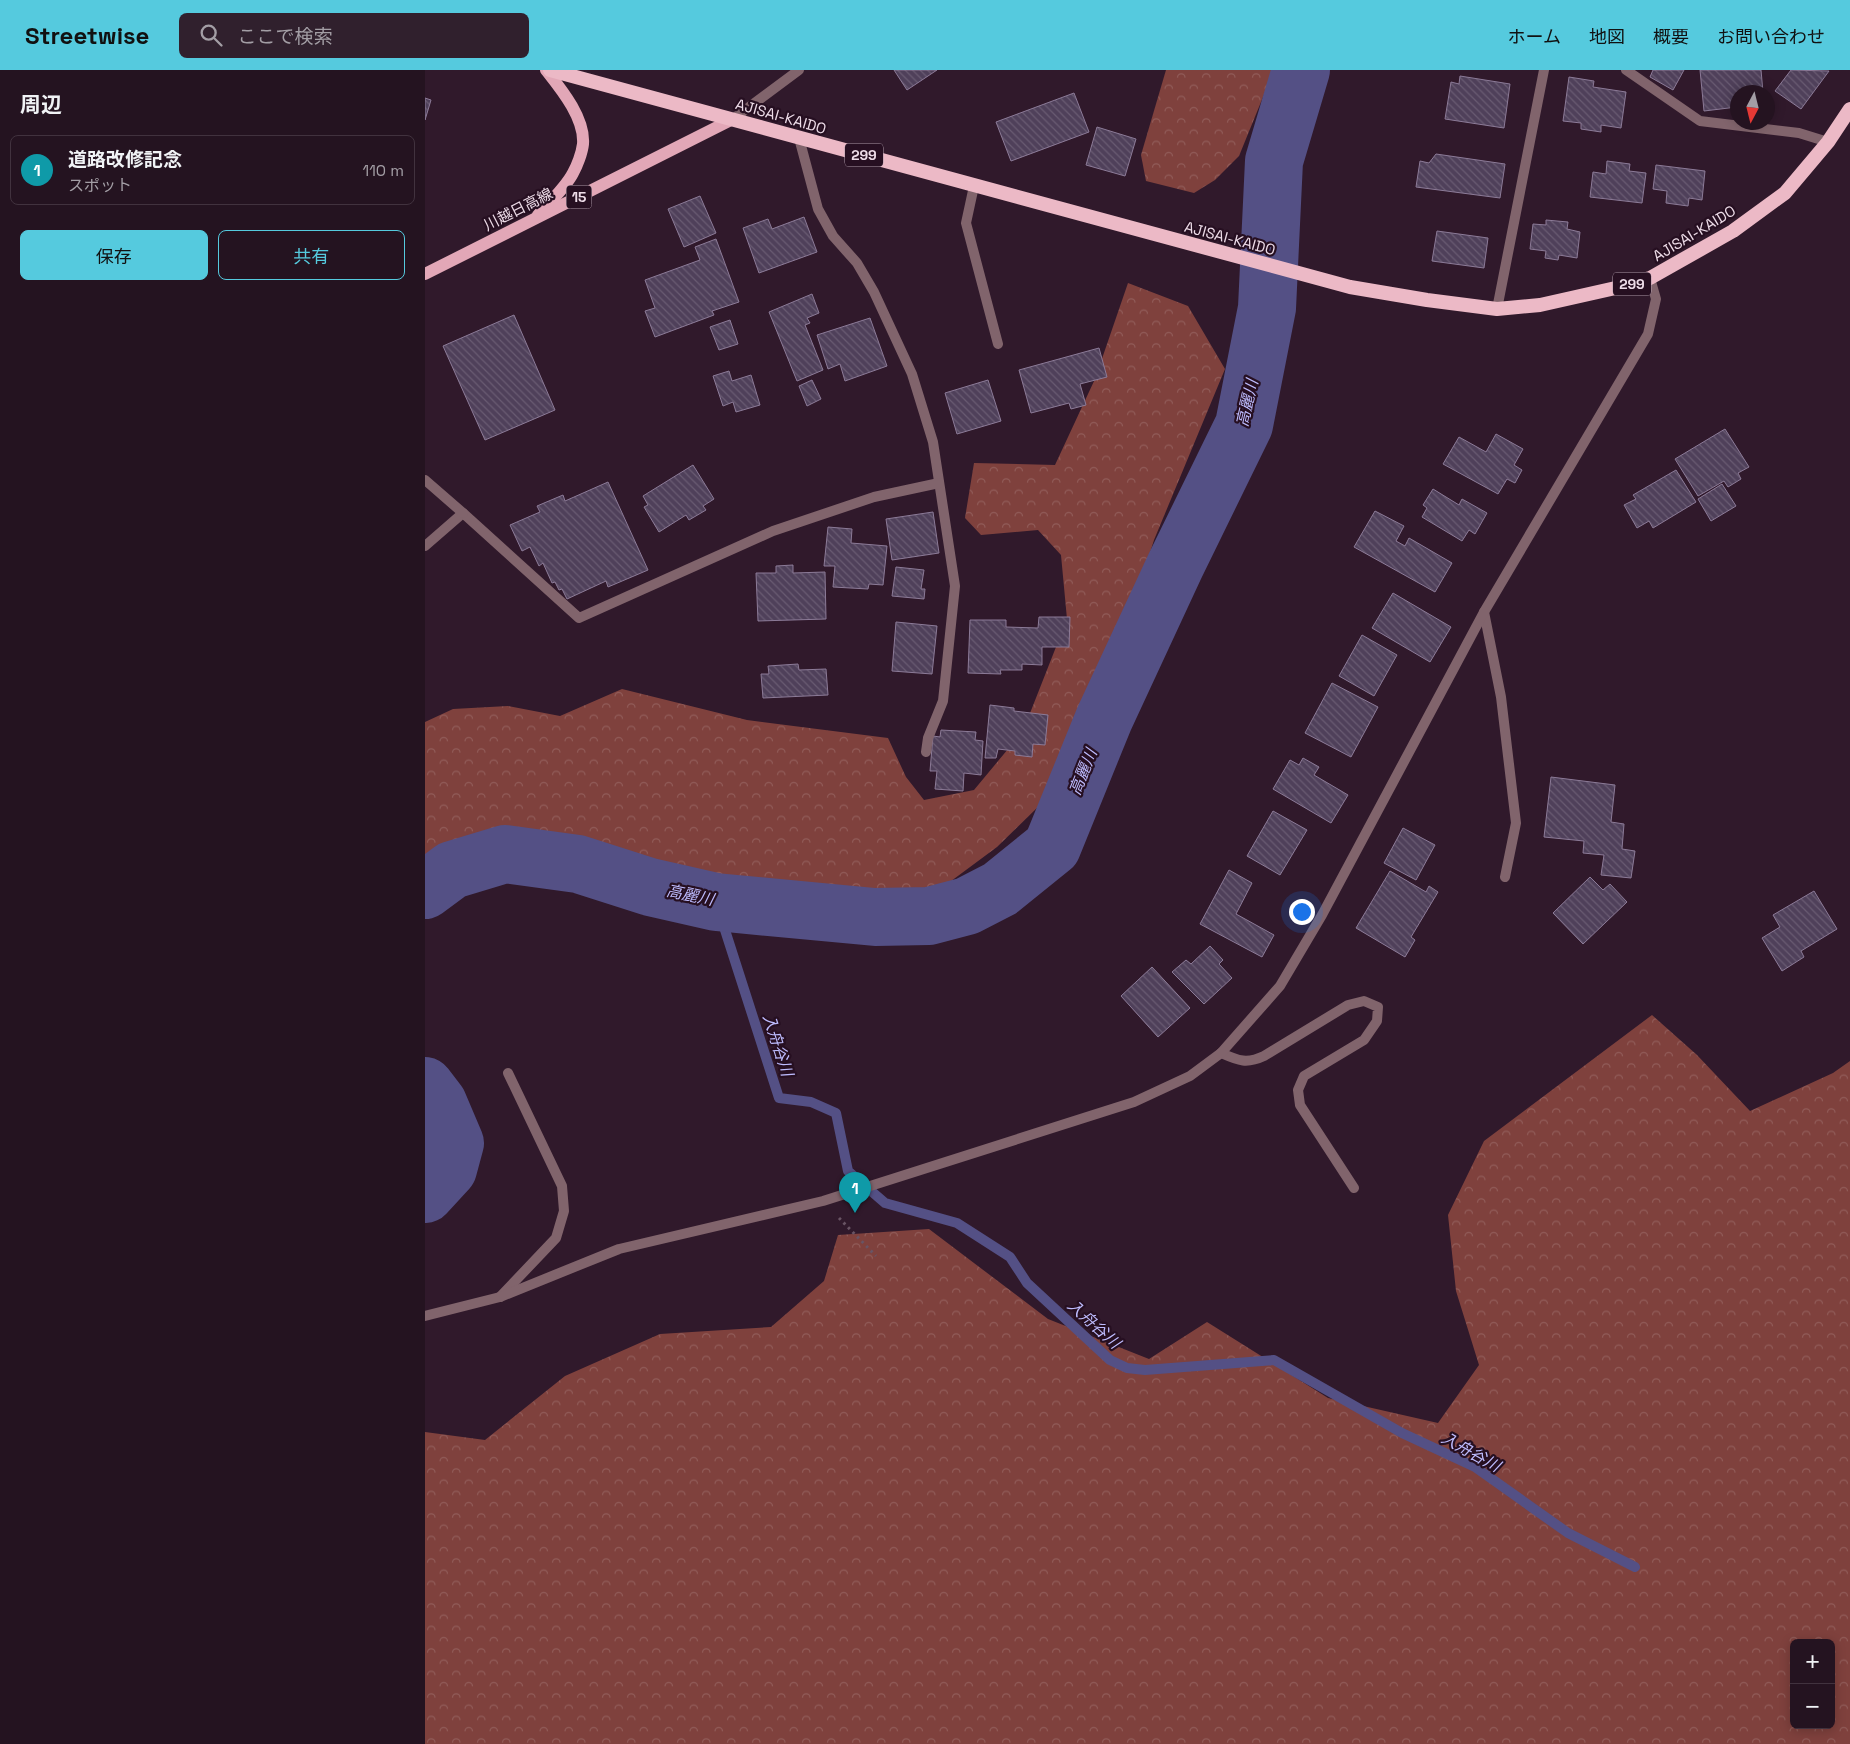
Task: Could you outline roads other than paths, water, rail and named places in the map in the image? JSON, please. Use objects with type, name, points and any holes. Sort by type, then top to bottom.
[{"type":"highway","name":"AJISAI-KAIDO","points":[[548,70],[1350,287],[1497,309],[1540,305],[1620,287],[1650,278],[1733,231],[1785,194],[1828,142],[1850,109]]},
{"type":"main road","points":[[535,219],[572,175],[583,146],[583,136],[578,119],[565,94],[548,70]]},
{"type":"main road","name":"川越日高線","points":[[425,274],[733,119]]},
{"type":"street","points":[[733,119],[799,70]]},
{"type":"street","points":[[1497,309],[1544,70]]},
{"type":"street","points":[[1627,70],[1700,121],[1799,133],[1828,142]]},
{"type":"street","points":[[799,138],[818,209],[833,236],[857,263],[874,292],[912,374],[933,442],[955,586],[943,701],[928,738],[926,752]]},
{"type":"street","points":[[975,186],[966,223],[998,344]]},
{"type":"street","points":[[425,1316],[500,1297],[619,1249],[823,1201],[1134,1102],[1190,1076],[1221,1053],[1280,986],[1318,923],[1484,612],[1648,334],[1656,299],[1650,278]]},
{"type":"street","points":[[425,480],[463,512],[579,618],[773,531],[874,497],[939,483]]},
{"type":"street","points":[[425,546],[463,512]]},
{"type":"street","points":[[1484,612],[1501,697],[1516,823],[1505,877]]},
{"type":"street","points":[[1221,1053],[1235,1060],[1251,1062],[1348,1005],[1364,1001],[1377,1007],[1377,1021],[1364,1040],[1303,1076],[1298,1090],[1300,1105],[1353,1188]]},
{"type":"street","points":[[500,1297],[556,1238],[564,1211],[562,1186],[509,1073]]},
{"type":"waterway","name":"高麗川","points":[[425,890],[452,870],[505,854],[578,864],[650,887],[716,902],[875,917],[929,916],[967,906],[1000,889],[1052,847],[1104,719],[1175,566],[1244,425],[1267,308],[1274,161],[1301,70]]},
{"type":"waterway","name":"入舟谷川","points":[[716,902],[779,1098],[811,1102],[836,1113],[848,1171],[885,1203],[957,1223],[1010,1257],[1027,1283],[1110,1360],[1127,1368],[1145,1370],[1274,1360],[1402,1433],[1475,1467],[1568,1533],[1635,1567]]},
{"type":"waterway","name":"高麗川","points":[[425,1086],[438,1103],[455,1143],[448,1169],[425,1194]]},
{"type":"place","name":"道路改修記念","points":[[855,1213]]}]
